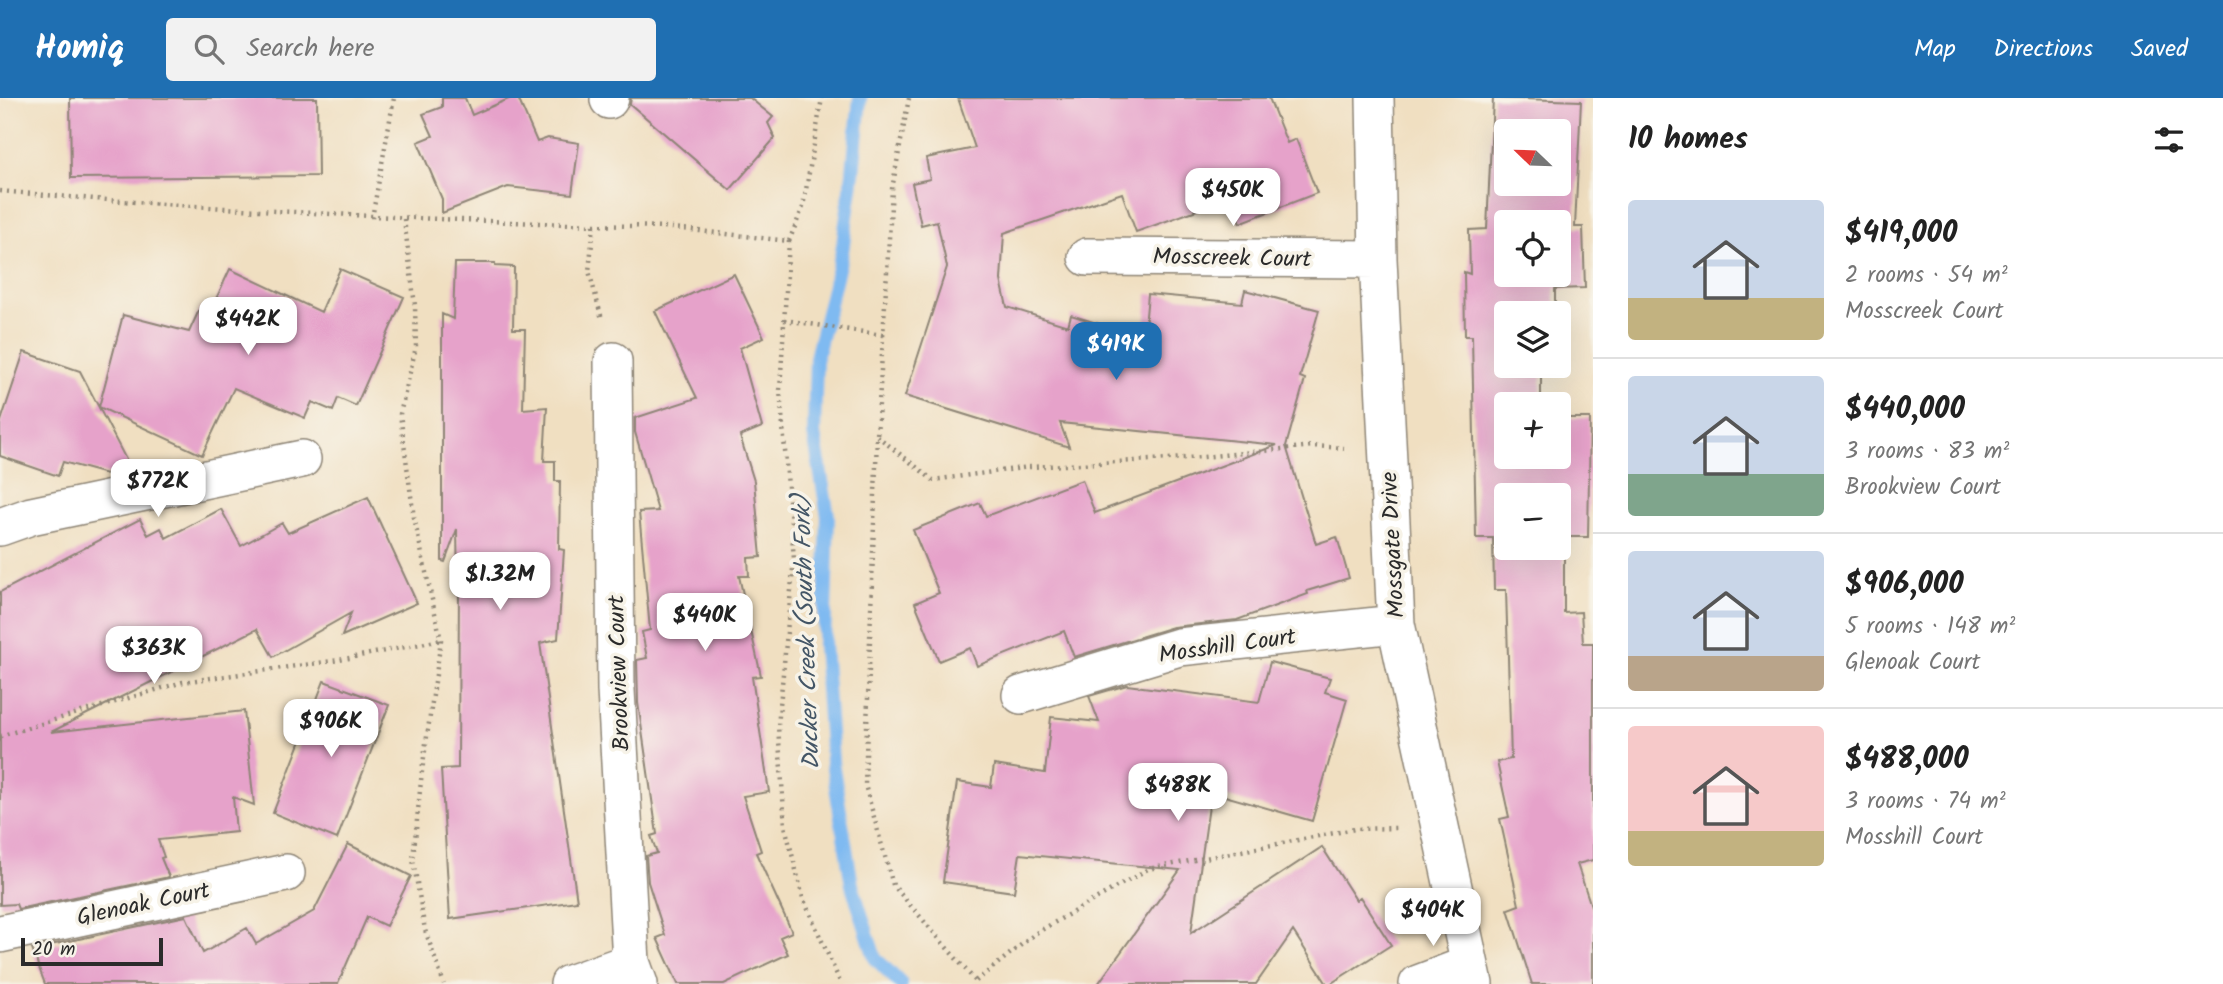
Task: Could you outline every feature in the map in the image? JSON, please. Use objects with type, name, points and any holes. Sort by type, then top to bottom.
[{"type":"street","name":"Mossgate Drive","points":[[1375,98],[1378,259],[1396,624],[1471,975]]},
{"type":"street","name":"Mosscreek Court","points":[[1087,257],[1378,259]]},
{"type":"street","name":"Brookview Court","points":[[613,361],[617,690],[635,973]]},
{"type":"street","points":[[0,527],[31,516],[302,458]]},
{"type":"street","name":"Mosshill Court","points":[[1021,695],[1179,647],[1396,624]]},
{"type":"street","name":"Glenoak Court","points":[[0,934],[286,873]]},
{"type":"street","points":[[569,984],[635,973]]},
{"type":"street","points":[[1418,984],[1471,975]]},
{"type":"path","points":[[372,218],[394,98]]},
{"type":"path","points":[[822,98],[803,207],[789,241],[779,390],[794,559],[778,726],[785,826],[803,898],[841,984]]},
{"type":"path","points":[[909,98],[892,189],[877,436],[865,785],[893,885],[977,982],[1036,933],[1148,869],[1355,829],[1439,827]]},
{"type":"path","points":[[0,191],[145,204],[372,218],[664,227],[789,241]]},
{"type":"path","points":[[404,219],[415,306],[416,347],[400,414],[414,518],[440,640],[422,771],[414,859],[425,930],[444,984]]},
{"type":"path","points":[[594,225],[589,271],[613,361]]},
{"type":"path","points":[[784,320],[883,335]]},
{"type":"path","points":[[877,436],[933,480],[1030,467],[1203,457],[1313,446],[1387,450]]},
{"type":"path","points":[[0,736],[183,682],[339,660],[440,640]]},
{"type":"building","points":[[70,98],[317,98],[318,176],[71,178]]},
{"type":"building","points":[[442,98],[465,98],[472,115],[511,98],[518,98],[537,142],[548,138],[579,143],[572,194],[508,187],[442,213],[442,199],[418,142],[433,136],[423,114],[442,107]]},
{"type":"building","points":[[631,98],[750,98],[773,117],[768,123],[775,138],[730,190],[630,104]]},
{"type":"building","points":[[958,98],[1269,98],[1287,143],[1296,139],[1317,193],[1240,223],[1230,198],[1136,232],[1122,193],[1004,233],[1001,280],[1007,307],[1068,326],[1071,315],[1144,338],[1148,294],[1242,303],[1245,290],[1319,310],[1300,377],[1305,379],[1286,446],[1316,544],[1337,537],[1349,578],[1307,591],[1308,594],[1237,620],[1173,627],[1074,657],[1064,631],[977,666],[970,648],[939,661],[915,603],[939,593],[913,530],[980,503],[986,516],[1082,480],[1095,513],[1277,445],[1060,423],[1069,447],[905,396],[947,267],[937,221],[921,225],[912,183],[930,179],[926,158],[975,148]]},
{"type":"building","points":[[1493,98],[1581,101],[1575,227],[1583,227],[1585,288],[1555,289],[1555,301],[1494,301],[1494,378],[1541,378],[1541,392],[1494,392],[1494,469],[1571,469],[1571,418],[1590,418],[1588,537],[1571,537],[1571,483],[1494,483],[1494,560],[1564,560],[1564,613],[1581,612],[1583,643],[1593,643],[1593,860],[1577,864],[1593,912],[1593,984],[1532,984],[1508,909],[1519,905],[1500,819],[1509,817],[1497,762],[1511,759],[1506,590],[1494,590],[1493,538],[1476,538],[1472,336],[1465,336],[1464,272],[1470,274],[1469,230],[1487,229]]},
{"type":"building","points":[[455,263],[495,263],[495,266],[514,267],[513,329],[525,329],[523,409],[547,407],[544,461],[555,461],[555,481],[560,481],[559,549],[564,550],[558,639],[540,643],[577,901],[450,919],[441,769],[458,768],[459,585],[457,529],[445,562],[442,561],[442,314],[453,319]]},
{"type":"building","points":[[230,269],[321,312],[340,269],[404,297],[356,406],[338,398],[333,411],[312,402],[305,418],[234,388],[202,455],[99,407],[123,315],[189,332],[200,308],[210,312]]},
{"type":"building","points":[[734,274],[764,337],[740,348],[762,427],[740,436],[754,481],[761,557],[748,558],[749,576],[739,576],[761,676],[752,677],[769,792],[743,796],[761,851],[756,853],[792,932],[780,937],[788,954],[724,984],[678,984],[657,938],[665,935],[648,882],[646,856],[657,853],[651,836],[657,834],[638,703],[637,660],[647,658],[642,632],[650,630],[639,512],[658,511],[635,432],[635,418],[697,398],[655,311]]},
{"type":"building","points":[[24,352],[80,371],[133,473],[117,477],[63,462],[58,476],[0,456],[0,424]]},
{"type":"building","points":[[368,497],[417,603],[342,636],[351,613],[273,657],[257,629],[51,732],[244,711],[254,805],[233,797],[236,832],[158,840],[164,857],[161,858],[169,877],[18,909],[16,904],[0,905],[0,592],[140,519],[148,535],[161,528],[166,538],[221,509],[241,546],[282,523],[288,533]]},
{"type":"building","points":[[1270,662],[1330,678],[1325,692],[1347,699],[1312,821],[1211,792],[1191,933],[1322,847],[1356,900],[1360,897],[1391,945],[1330,984],[1327,984],[1293,931],[1256,984],[1098,984],[1180,870],[1020,854],[1014,892],[943,882],[957,782],[991,787],[994,765],[1045,773],[1051,717],[1099,722],[1089,696],[1127,685],[1259,702]]},
{"type":"building","points":[[324,681],[389,705],[337,839],[273,813]]},
{"type":"building","points":[[348,844],[411,876],[386,926],[367,917],[338,984],[45,984],[32,949],[186,916],[203,953],[247,928],[256,944],[314,911]]},
{"type":"waterway","name":"Ducker Creek (South Fork)","points":[[860,98],[842,252],[816,358],[814,434],[828,516],[824,645],[832,762],[852,885],[875,958],[901,984]]}]
